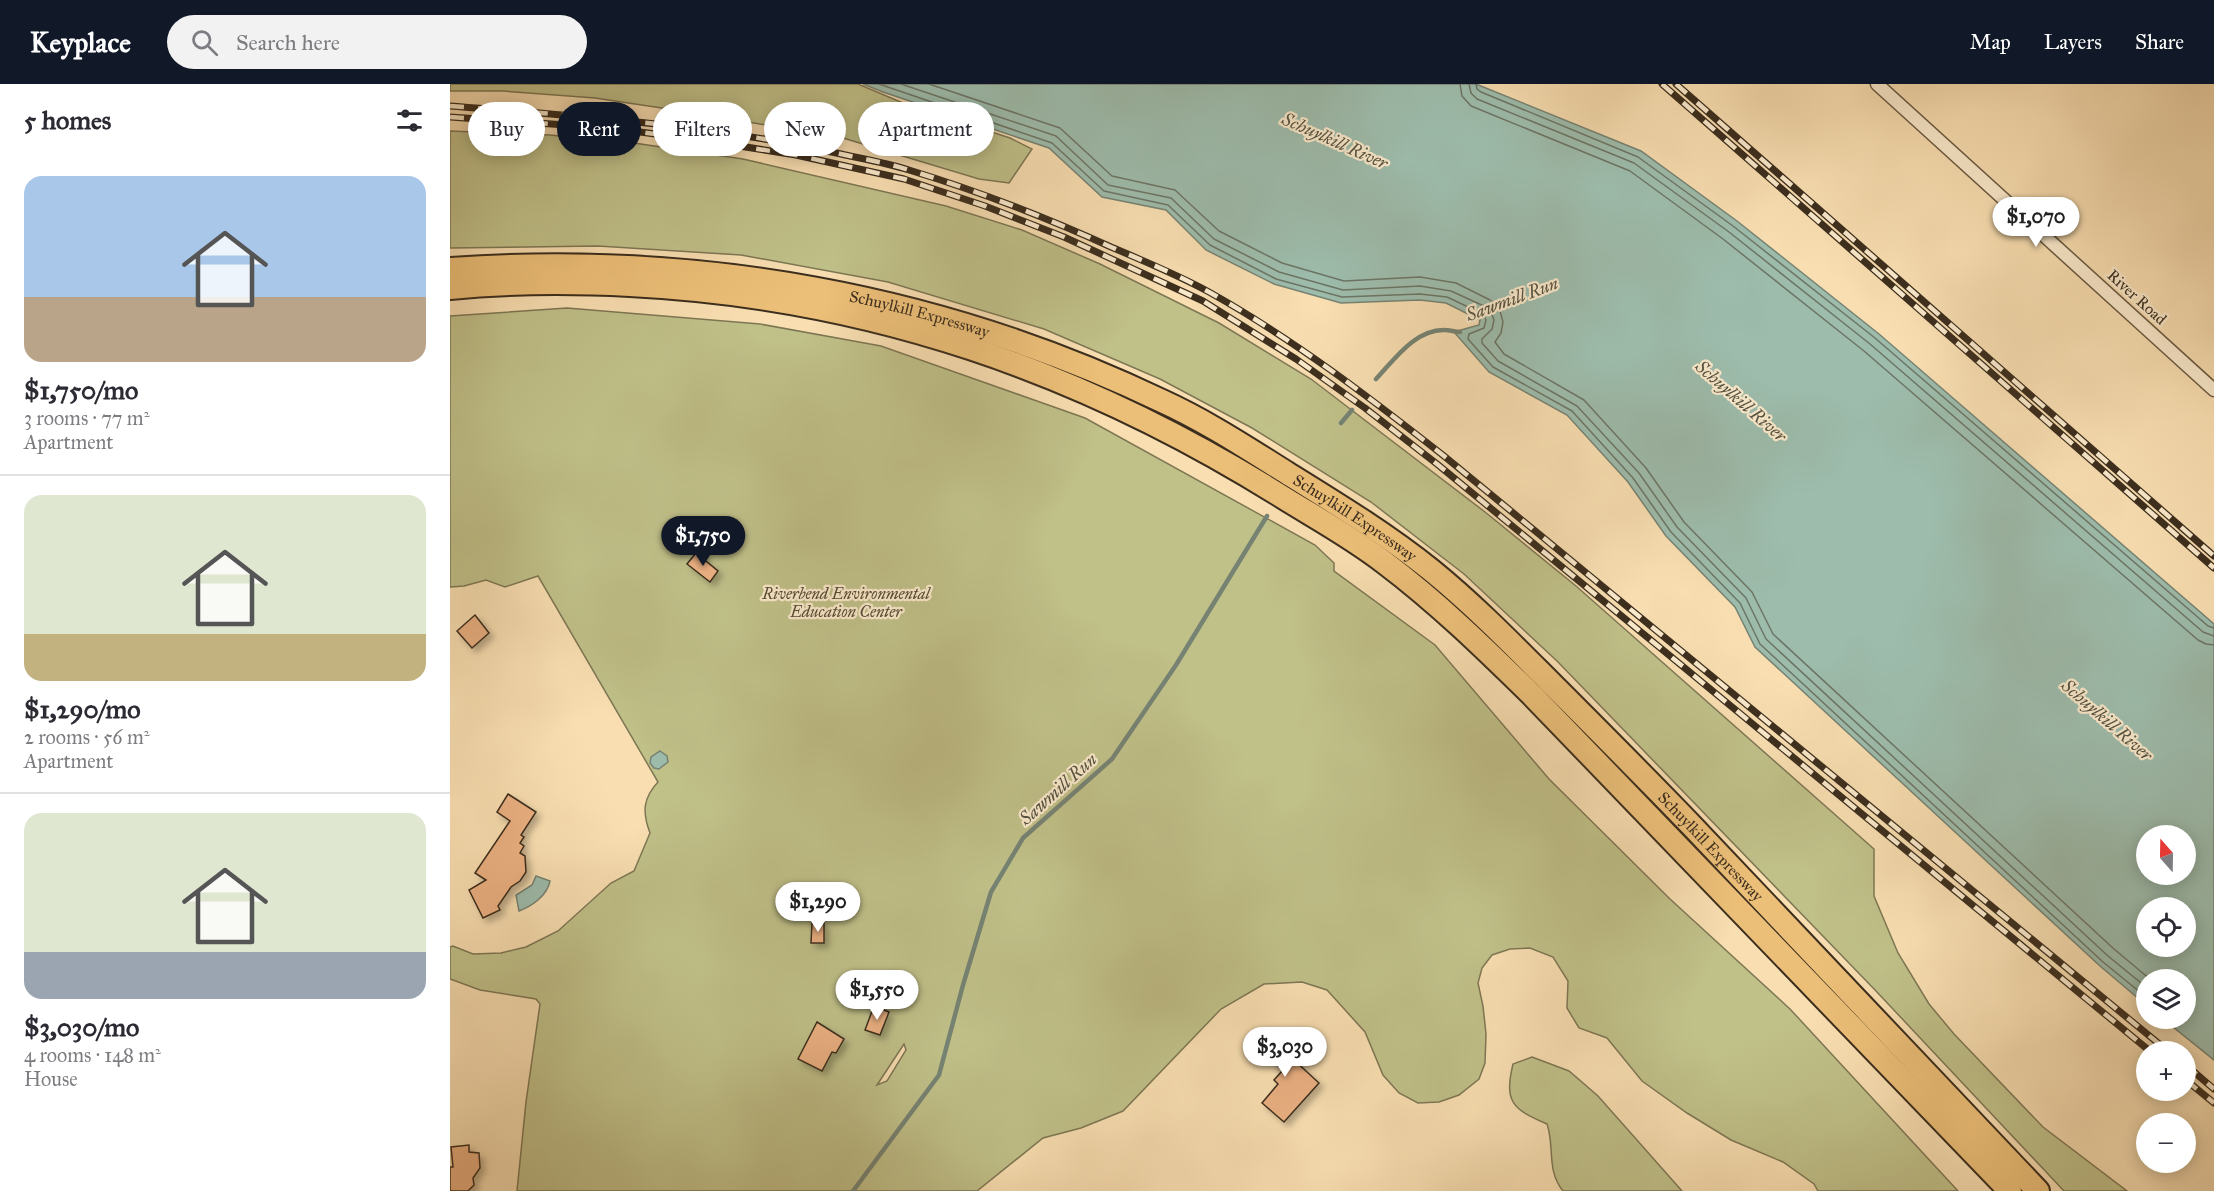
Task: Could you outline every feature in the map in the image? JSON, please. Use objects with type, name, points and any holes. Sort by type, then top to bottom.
[{"type":"highway","name":"Schuylkill Expressway","points":[[450,269],[576,264],[654,267],[799,284],[874,299],[999,333],[1081,364],[1167,403],[1245,447],[1396,543],[1483,615],[1650,783],[2038,1191]]},
{"type":"highway","name":"Schuylkill Expressway","points":[[450,288],[530,283],[662,287],[730,293],[817,307],[889,323],[1003,358],[1106,400],[1163,427],[1229,463],[1382,561],[1459,623],[1532,695],[2010,1191]]},
{"type":"street","name":"River Road","points":[[1878,84],[2214,390]]},
{"type":"green space","points":[[450,84],[858,84],[901,102],[858,102],[858,143],[846,139],[846,102],[764,102],[764,125],[752,123],[752,102],[653,102],[653,107],[641,105],[641,102],[595,98],[503,91],[450,91]]},
{"type":"green space","points":[[450,131],[468,132],[468,156],[545,156],[545,135],[557,136],[557,156],[641,156],[641,144],[653,146],[653,156],[723,156],[743,159],[946,206],[1022,230],[1100,264],[1219,323],[1311,379],[1485,512],[1576,586],[1874,849],[1874,896],[1898,953],[1929,1004],[1954,1034],[2043,1127],[2127,1191],[2064,1191],[1876,991],[1558,662],[1464,574],[1371,502],[1252,428],[1160,379],[1044,329],[888,282],[741,255],[598,246],[450,248]]},
{"type":"green space","points":[[994,133],[1032,149],[1009,183],[979,179],[903,156],[994,156]]},
{"type":"green space","name":"Riverbend Environmental Education Center","points":[[567,308],[760,324],[881,346],[1085,418],[1315,545],[1334,563],[1334,571],[1435,645],[1549,779],[1670,899],[1790,1009],[1958,1191],[1818,1191],[1814,1184],[1783,1162],[1731,1140],[1687,1113],[1642,1081],[1607,1038],[1579,1028],[1567,1008],[1568,981],[1553,957],[1530,948],[1510,949],[1492,955],[1482,968],[1478,983],[1486,1034],[1485,1063],[1479,1079],[1459,1095],[1439,1102],[1418,1103],[1399,1093],[1383,1075],[1365,1032],[1327,990],[1302,982],[1264,984],[1221,1009],[1123,1111],[1081,1128],[1043,1138],[977,1191],[517,1191],[526,1102],[540,1004],[536,999],[480,990],[450,979],[450,947],[453,946],[473,954],[501,953],[526,947],[558,931],[611,883],[634,871],[650,833],[645,806],[649,794],[658,782],[538,576],[505,587],[486,580],[450,587],[450,316]],"holes":[[[904,1044],[906,1050],[887,1081],[877,1085]]]},
{"type":"green space","points":[[1532,1057],[1569,1071],[1598,1096],[1682,1191],[1563,1191],[1554,1175],[1547,1124],[1518,1108],[1511,1096],[1510,1077],[1513,1064]]},
{"type":"water","name":"Schuylkill River","points":[[863,84],[1476,84],[1641,151],[1737,221],[1879,334],[2214,624],[2214,1060],[2196,1046],[2196,1041],[2190,1041],[2175,1029],[2196,1029],[2196,969],[2136,969],[2136,997],[2100,966],[1755,647],[1735,607],[1666,536],[1628,482],[1567,415],[1489,372],[1454,332],[1479,325],[1480,320],[1446,303],[1420,300],[1341,303],[1274,284],[1206,250],[1166,210],[1102,197],[1049,148],[994,129],[994,102],[913,102]]},
{"type":"water","points":[[660,751],[667,756],[668,762],[659,769],[654,768],[650,763],[651,757]]},
{"type":"water","points":[[536,876],[550,881],[546,891],[538,900],[519,911],[516,895],[532,885]]},
{"type":"building","points":[[696,553],[718,571],[710,582],[687,564]]},
{"type":"building","points":[[475,615],[489,633],[472,648],[457,631]]},
{"type":"building","points":[[508,794],[536,812],[521,835],[524,837],[520,843],[524,846],[520,853],[525,856],[526,872],[520,881],[511,887],[498,906],[500,910],[483,918],[469,890],[486,880],[475,873],[510,821],[497,812]]},
{"type":"building","points":[[812,923],[824,923],[824,943],[811,943]]},
{"type":"building","points":[[874,1006],[889,1012],[880,1035],[865,1030]]},
{"type":"building","points":[[817,1022],[844,1039],[836,1053],[832,1052],[822,1071],[798,1059]]},
{"type":"building","points":[[1265,1028],[1284,1046],[1282,1049],[1319,1083],[1284,1122],[1262,1103],[1278,1084],[1274,1080],[1283,1070],[1252,1043]]},
{"type":"building","points":[[469,1145],[469,1152],[479,1153],[480,1168],[473,1178],[474,1185],[468,1191],[450,1191],[450,1167],[453,1167],[451,1147]]},
{"type":"waterway","name":"Sawmill Run","points":[[1376,379],[1415,340],[1434,331],[1460,332]]},
{"type":"waterway","name":"Sawmill Run","points":[[1341,423],[1352,410]]},
{"type":"waterway","name":"Sawmill Run","points":[[853,1191],[939,1075],[991,892],[1023,838],[1112,759],[1176,665],[1267,516]]},
{"type":"railway","points":[[1662,84],[2214,568]]},
{"type":"railway","points":[[1676,84],[2214,556]]},
{"type":"railway","points":[[450,106],[695,129],[793,144],[884,163],[960,187],[1036,215],[1161,268],[1209,292],[1300,349],[1444,456],[2156,1041]]},
{"type":"railway","points":[[450,117],[610,128],[708,141],[796,155],[904,179],[985,206],[1064,237],[1203,301],[1296,359],[1365,408],[1437,464],[2138,1041]]},
{"type":"railway","points":[[2196,1074],[2214,1089]]},
{"type":"railway","points":[[2196,1088],[2214,1103]]}]
